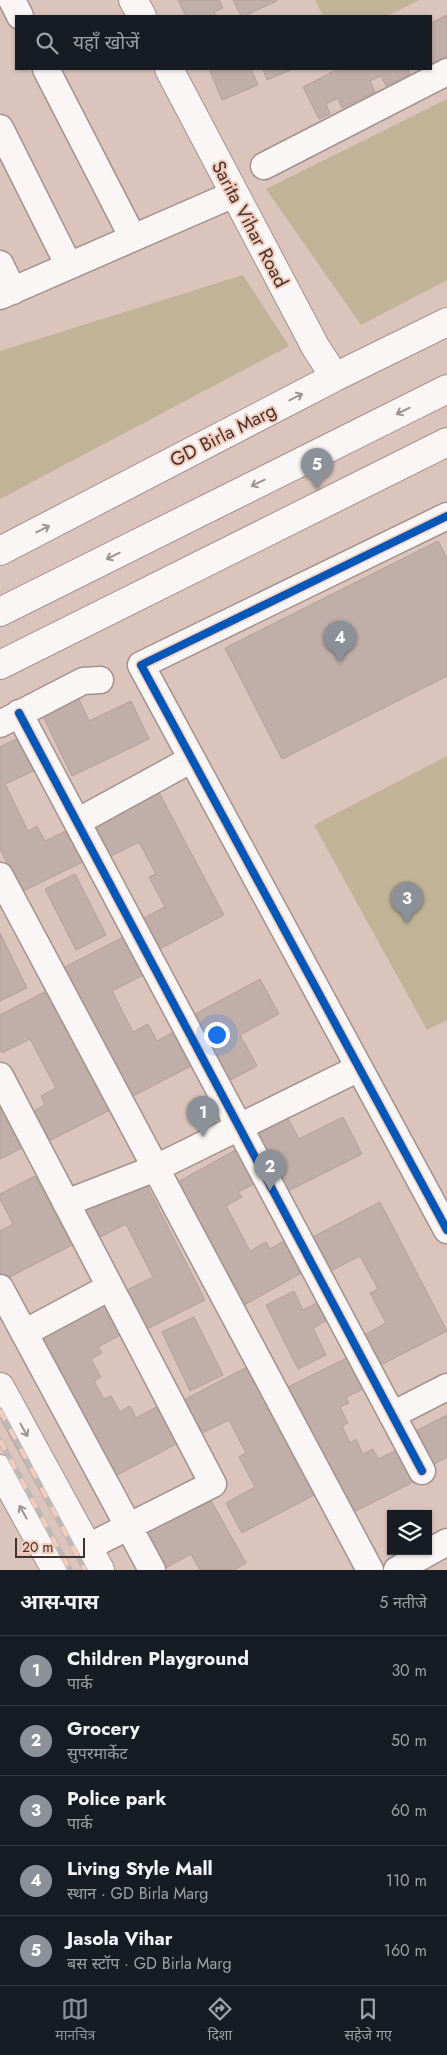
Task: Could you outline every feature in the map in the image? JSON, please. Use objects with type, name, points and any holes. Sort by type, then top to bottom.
[{"type":"street","points":[[12,0],[20,15]]},
{"type":"street","points":[[133,0],[141,15]]},
{"type":"street","points":[[47,70],[132,238]]},
{"type":"street","name":"Sarita Vihar Road","points":[[170,70],[316,348],[335,377]]},
{"type":"street","points":[[264,166],[447,72]]},
{"type":"street","points":[[0,128],[68,266]]},
{"type":"street","points":[[0,264],[6,294],[234,194]]},
{"type":"street","name":"GD Birla Marg","points":[[0,551],[335,377],[447,322]]},
{"type":"street","points":[[0,612],[447,389]]},
{"type":"street","points":[[0,665],[447,442]]},
{"type":"street","points":[[445,1220],[359,1068],[141,666],[447,516]]},
{"type":"street","points":[[100,680],[83,681],[9,719],[76,822],[422,1471]]},
{"type":"street","points":[[76,822],[192,759]]},
{"type":"street","points":[[0,876],[370,1570]]},
{"type":"street","points":[[66,1203],[156,1168],[359,1068]]},
{"type":"street","points":[[0,1076],[213,1484],[128,1527],[94,1559],[0,1387]]},
{"type":"street","points":[[24,1333],[110,1287]]},
{"type":"street","points":[[0,1288],[152,1570]]},
{"type":"street","points":[[392,1415],[447,1387]]},
{"type":"street","points":[[0,1469],[56,1570]]},
{"type":"street","points":[[396,1570],[447,1542]]},
{"type":"shaded area","points":[[315,0],[419,0],[389,15],[322,15]]},
{"type":"shaded area","points":[[447,99],[447,280],[361,325],[266,189]]},
{"type":"shaded area","points":[[243,275],[289,346],[0,499],[0,351]]},
{"type":"shaded area","points":[[447,756],[447,1020],[427,1030],[314,825]]},
{"type":"building","points":[[178,0],[219,0],[223,8],[214,12],[216,15],[186,15]]},
{"type":"building","points":[[233,0],[277,0],[246,15],[240,15]]},
{"type":"building","points":[[447,15],[447,56],[432,64],[432,22]]},
{"type":"building","points":[[209,70],[251,70],[258,85],[222,100]]},
{"type":"building","points":[[263,70],[291,70],[267,80]]},
{"type":"building","points":[[336,70],[408,70],[410,74],[386,86],[381,76],[370,81],[375,92],[342,108],[338,98],[326,104],[330,114],[319,119],[303,87]]},
{"type":"building","points":[[438,541],[447,558],[447,676],[282,759],[225,648]]},
{"type":"building","points":[[76,693],[89,721],[131,701],[149,739],[72,776],[40,710]]},
{"type":"building","points":[[26,734],[42,767],[5,784],[28,831],[37,826],[45,841],[72,828],[87,860],[21,892],[0,849],[0,747]]},
{"type":"building","points":[[156,787],[224,915],[152,953],[136,922],[165,907],[149,877],[156,874],[139,842],[103,860],[84,825]]},
{"type":"building","points":[[75,874],[106,935],[76,950],[45,889]]},
{"type":"building","points":[[0,933],[27,988],[0,1001]]},
{"type":"building","points":[[127,935],[147,973],[112,991],[133,1032],[148,1024],[157,1041],[177,1030],[195,1064],[131,1097],[63,968]]},
{"type":"building","points":[[260,979],[279,1014],[240,1035],[257,1066],[221,1085],[186,1019]]},
{"type":"building","points":[[50,989],[112,1109],[47,1142],[32,1112],[45,1105],[41,1096],[56,1088],[30,1039],[2,1053],[0,1050],[0,1015]]},
{"type":"building","points":[[0,1097],[26,1146],[0,1159]]},
{"type":"building","points":[[285,1113],[299,1139],[343,1117],[362,1154],[286,1192],[254,1129]]},
{"type":"building","points":[[239,1148],[258,1182],[238,1192],[242,1197],[226,1206],[250,1251],[266,1242],[270,1249],[289,1238],[307,1270],[244,1305],[176,1183]]},
{"type":"building","points":[[35,1176],[72,1245],[0,1282],[0,1231],[13,1224],[0,1199],[0,1194]]},
{"type":"building","points":[[142,1176],[205,1300],[141,1332],[121,1293],[153,1277],[126,1224],[94,1240],[78,1208]]},
{"type":"building","points":[[380,1202],[447,1331],[373,1369],[357,1339],[386,1323],[370,1293],[378,1289],[360,1256],[323,1275],[305,1241]]},
{"type":"building","points":[[294,1291],[303,1310],[317,1303],[326,1321],[313,1328],[326,1355],[298,1369],[266,1305]]},
{"type":"building","points":[[103,1299],[122,1334],[98,1347],[102,1353],[91,1359],[101,1377],[94,1381],[104,1399],[111,1396],[120,1412],[130,1406],[136,1418],[160,1405],[180,1442],[106,1481],[29,1338]]},
{"type":"building","points":[[194,1317],[223,1375],[190,1391],[162,1332]]},
{"type":"building","points":[[351,1356],[367,1387],[346,1397],[349,1403],[340,1407],[348,1423],[342,1426],[350,1443],[356,1439],[363,1454],[373,1449],[378,1459],[399,1449],[415,1481],[350,1514],[286,1388]]},
{"type":"building","points":[[249,1366],[316,1494],[242,1533],[226,1503],[255,1487],[239,1457],[246,1453],[229,1420],[192,1438],[174,1405]]},
{"type":"building","points":[[447,1415],[447,1457],[426,1469],[408,1435]]},
{"type":"building","points":[[209,1497],[246,1563],[234,1570],[200,1570],[191,1554],[162,1570],[137,1537]]},
{"type":"railway","points":[[0,1410],[85,1570]]},
{"type":"railway","points":[[0,1440],[70,1570]]},
{"type":"cycle path","points":[[447,516],[141,665],[447,1230]]},
{"type":"cycle path","points":[[19,713],[422,1471]]},
{"type":"place","name":"Jasola Vihar","points":[[317,489]]},
{"type":"place","name":"Living Style Mall","points":[[340,662]]},
{"type":"place","name":"Police park","points":[[407,923]]},
{"type":"place","name":"Children Playground","points":[[203,1137]]},
{"type":"place","name":"Grocery","points":[[270,1191]]}]
